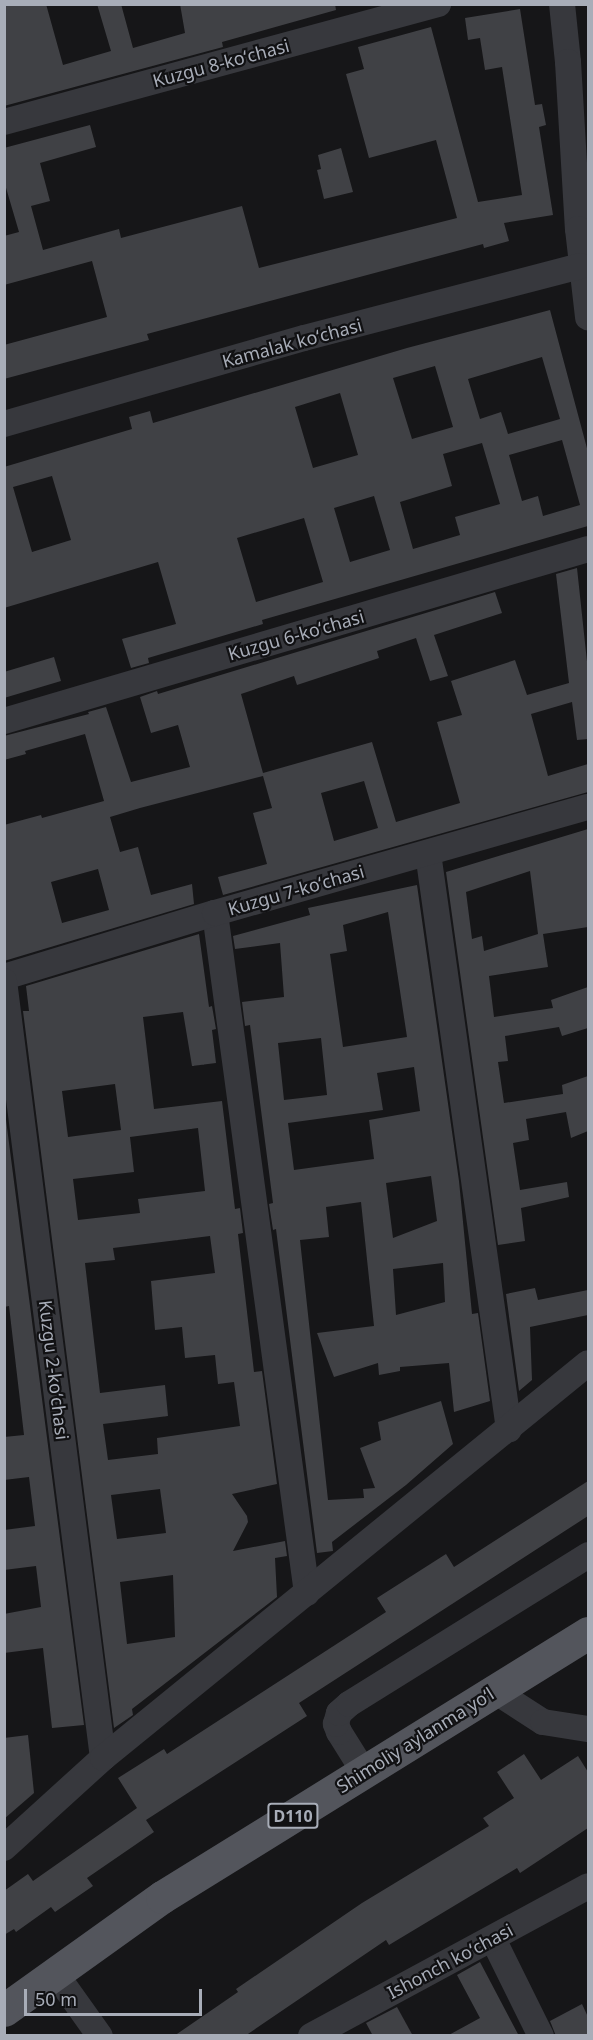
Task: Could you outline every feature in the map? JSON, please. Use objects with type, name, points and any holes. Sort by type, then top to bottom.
[{"type":"main road","name":"Shimoliy aylanma yoʻl","points":[[4,2010],[162,1897],[588,1633]]},
{"type":"street","name":"Kuzgu 8-koʻchasi","points":[[4,122],[438,4]]},
{"type":"street","points":[[561,4],[583,228],[581,266],[588,317]]},
{"type":"street","name":"Kamalak koʻchasi","points":[[4,424],[304,338],[581,266]]},
{"type":"street","name":"Kuzgu 6-koʻchasi","points":[[4,721],[588,549]]},
{"type":"street","name":"Kuzgu 7-koʻchasi","points":[[4,979],[215,913],[588,807]]},
{"type":"street","points":[[428,853],[509,1429]]},
{"type":"street","points":[[215,913],[307,1593]]},
{"type":"street","name":"Kuzgu 2-koʻchasi","points":[[4,979],[103,1758]]},
{"type":"street","points":[[4,1848],[103,1758],[588,1364]]},
{"type":"street","points":[[364,1772],[339,1732],[336,1724],[339,1713],[349,1704],[588,1555]]},
{"type":"street","points":[[495,1691],[543,1722],[588,1730]]},
{"type":"street","name":"Ishonch koʻchasi","points":[[311,2036],[588,1886]]},
{"type":"street","points":[[493,1939],[541,2036]]},
{"type":"street","points":[[55,1973],[100,2036]]},
{"type":"building","points":[[4,4],[46,4],[63,65],[111,51],[97,4],[121,4],[133,48],[185,33],[180,4],[335,4],[336,10],[222,42],[223,47],[4,106]]},
{"type":"building","points":[[520,9],[535,105],[542,104],[546,125],[539,127],[553,215],[504,223],[509,241],[484,248],[483,244],[147,334],[149,340],[4,379],[4,345],[107,317],[92,261],[4,285],[4,236],[19,232],[4,181],[4,148],[90,125],[96,147],[40,163],[50,201],[31,206],[43,250],[119,229],[121,238],[242,206],[259,268],[457,218],[436,140],[369,158],[346,74],[364,69],[358,47],[431,27],[478,202],[522,195],[502,67],[485,70],[480,38],[468,40],[465,18]]},
{"type":"building","points":[[341,148],[353,192],[324,199],[317,170],[321,169],[318,155]]},
{"type":"building","points":[[550,310],[588,452],[588,526],[262,620],[263,624],[148,658],[149,663],[131,668],[122,639],[176,624],[158,562],[4,608],[4,467],[132,429],[129,417],[150,411],[153,423],[407,348]],"holes":[[[542,357],[560,419],[508,434],[501,412],[480,419],[468,379]],[[435,366],[453,427],[412,439],[393,378]],[[340,393],[358,455],[313,468],[295,407]],[[562,440],[580,505],[543,516],[538,496],[522,501],[509,455]],[[482,443],[500,504],[455,517],[460,535],[413,549],[400,502],[452,486],[443,454]],[[52,476],[71,540],[32,552],[13,487]],[[374,496],[390,550],[350,562],[334,508]],[[304,518],[323,582],[256,602],[237,538]]]},
{"type":"building","points":[[577,568],[588,671],[588,739],[577,740],[572,702],[531,714],[548,776],[588,764],[588,792],[223,895],[218,877],[267,864],[253,813],[272,808],[263,776],[140,808],[110,817],[120,852],[138,847],[151,895],[192,884],[194,904],[4,961],[4,825],[41,815],[42,818],[104,801],[85,734],[25,751],[26,754],[4,760],[4,736],[89,714],[88,712],[106,707],[131,782],[190,767],[178,725],[151,733],[140,697],[157,691],[158,694],[495,592],[502,613],[434,635],[448,676],[430,681],[416,638],[377,651],[379,658],[297,685],[294,676],[241,694],[263,773],[372,742],[396,822],[460,803],[437,722],[462,715],[451,681],[515,660],[527,695],[569,683],[556,574]],"holes":[[[364,781],[378,828],[334,841],[321,793]],[[98,869],[109,910],[62,923],[51,882]]]},
{"type":"building","points":[[54,657],[61,681],[4,698],[4,672]]},
{"type":"building","points":[[588,829],[588,927],[543,934],[548,967],[489,976],[494,1017],[553,1008],[551,1000],[588,987],[588,1028],[562,1036],[559,1027],[505,1036],[508,1061],[498,1062],[504,1103],[563,1094],[562,1085],[588,1076],[588,1131],[571,1138],[566,1112],[526,1119],[529,1140],[513,1143],[520,1190],[567,1182],[569,1197],[521,1208],[525,1241],[498,1245],[446,872]],"holes":[[[530,871],[538,934],[484,951],[482,936],[472,939],[466,892]]]},
{"type":"building","points":[[417,885],[459,1181],[472,1314],[478,1313],[490,1401],[454,1412],[449,1363],[400,1367],[400,1371],[379,1375],[378,1363],[334,1377],[317,1333],[374,1326],[361,1202],[326,1207],[329,1237],[300,1240],[328,1500],[364,1498],[363,1489],[375,1488],[360,1448],[381,1440],[378,1422],[441,1401],[453,1444],[406,1485],[332,1542],[333,1551],[317,1553],[276,1229],[273,1230],[269,1204],[273,1203],[250,1025],[245,1026],[242,1002],[284,997],[280,943],[235,949],[233,936],[310,915],[308,908]],"holes":[[[388,912],[407,1037],[343,1047],[330,954],[347,951],[343,925]],[[321,1038],[327,1095],[284,1100],[278,1043]],[[414,1067],[420,1111],[369,1120],[374,1159],[294,1170],[288,1123],[383,1110],[377,1073]],[[431,1176],[437,1221],[393,1238],[386,1183]],[[443,1263],[445,1302],[396,1315],[393,1269]]]},
{"type":"building","points":[[199,934],[209,1007],[212,1006],[216,1029],[212,1030],[216,1063],[192,1066],[183,1012],[143,1017],[154,1109],[222,1101],[235,1209],[240,1208],[243,1233],[238,1234],[254,1372],[262,1371],[277,1484],[232,1494],[247,1516],[248,1522],[233,1551],[285,1541],[287,1556],[275,1558],[277,1597],[132,1709],[133,1715],[114,1728],[23,1011],[29,1011],[26,986]],"holes":[[[115,1084],[121,1130],[68,1137],[62,1091]],[[198,1128],[205,1191],[138,1199],[140,1213],[78,1220],[73,1179],[134,1172],[130,1137]],[[210,1236],[215,1273],[151,1281],[155,1330],[182,1327],[185,1358],[215,1355],[218,1384],[234,1382],[240,1426],[157,1438],[158,1454],[108,1460],[103,1424],[168,1416],[165,1385],[100,1393],[85,1263],[115,1260],[113,1248]],[[160,1489],[166,1533],[117,1539],[111,1495]],[[173,1575],[175,1637],[127,1644],[120,1582]]]},
{"type":"building","points":[[4,1104],[84,1725],[52,1728],[43,1648],[4,1653],[4,1614],[41,1607],[36,1566],[4,1570],[4,1530],[35,1526],[29,1477],[4,1480],[4,1437],[24,1435],[9,1306],[4,1307]]},
{"type":"building","points":[[535,1288],[538,1300],[588,1290],[588,1315],[530,1327],[532,1380],[519,1391],[506,1294]]},
{"type":"building","points":[[588,1481],[588,1516],[299,1703],[307,1716],[146,1820],[154,1832],[87,1878],[93,1886],[55,1912],[51,1907],[16,1932],[14,1929],[4,1935],[4,1891],[28,1874],[33,1881],[137,1808],[118,1778],[164,1749],[167,1754],[386,1612],[377,1598],[446,1554],[454,1567]]},
{"type":"building","points":[[28,1735],[34,1793],[4,1819],[4,1738]]},
{"type":"building","points":[[524,1754],[541,1780],[578,1756],[588,1772],[588,1828],[520,1873],[517,1868],[389,1945],[386,1940],[245,2036],[174,2036],[238,1992],[236,1989],[362,1903],[489,1826],[483,1818],[514,1798],[497,1772]]},
{"type":"building","points":[[480,1962],[519,2036],[447,2036],[480,2018],[457,1975]]},
{"type":"building","points":[[582,2004],[588,2017],[588,2036],[556,2036],[550,2021]]},
{"type":"building","points":[[397,2007],[413,2036],[373,2036],[366,2023]]}]
